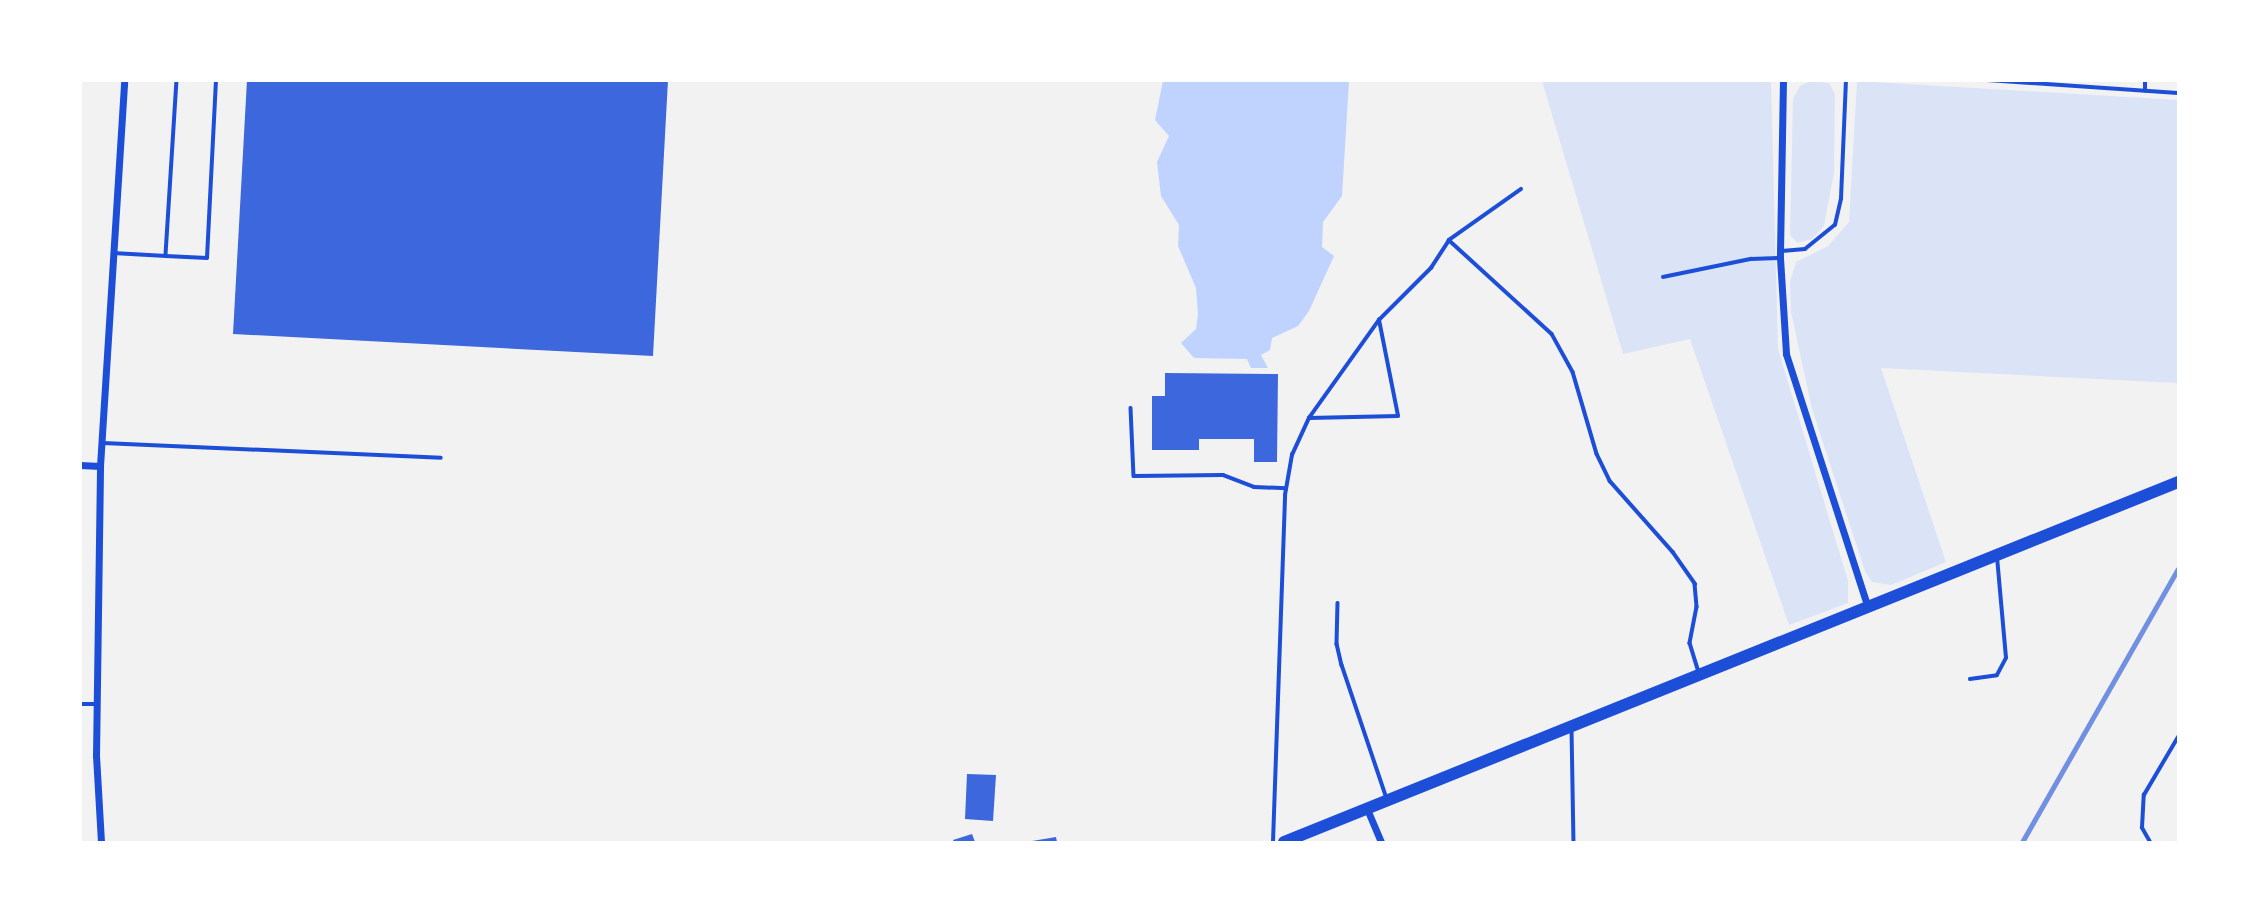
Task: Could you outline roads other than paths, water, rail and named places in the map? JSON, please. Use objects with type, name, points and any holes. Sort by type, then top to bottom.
[{"type":"main road","points":[[1284,842],[2179,482]]},
{"type":"street","points":[[101,842],[96,704],[100,466],[124,80]]},
{"type":"street","points":[[1783,80],[1780,255],[1786,354],[1868,608]]},
{"type":"street","points":[[80,465],[100,466]]},
{"type":"street","points":[[1367,809],[1381,842]]},
{"type":"lane","points":[[166,256],[177,80]]},
{"type":"lane","points":[[113,253],[206,258],[216,80]]},
{"type":"lane","points":[[1663,277],[1805,248],[1835,225],[1841,199],[1846,80]]},
{"type":"lane","points":[[1987,80],[2179,93]]},
{"type":"lane","points":[[2103,88],[2104,80]]},
{"type":"lane","points":[[2145,91],[2146,80]]},
{"type":"lane","points":[[1273,842],[1286,488],[1292,455],[1309,418],[1379,320],[1431,268],[1449,240],[1521,189]]},
{"type":"lane","points":[[1449,240],[1552,334],[1573,372],[1597,454],[1610,481],[1673,552],[1695,584],[1697,607],[1690,643],[1700,675]]},
{"type":"lane","points":[[1309,418],[1398,416],[1379,320]]},
{"type":"lane","points":[[1131,408],[1134,477],[1223,475],[1254,487],[1286,488]]},
{"type":"lane","points":[[101,443],[441,458]]},
{"type":"lane","points":[[1970,679],[1997,675],[2006,658],[1997,555]]},
{"type":"lane","points":[[1338,603],[1339,654],[1388,801]]},
{"type":"lane","points":[[80,704],[96,704]]},
{"type":"lane","points":[[1572,727],[1574,842]]},
{"type":"lane","points":[[2150,842],[2142,828],[2144,795],[2179,737]]},
{"type":"water","points":[[1163,81],[1349,81],[1342,196],[1323,222],[1322,247],[1334,256],[1309,311],[1298,326],[1272,338],[1270,350],[1261,355],[1268,368],[1251,368],[1247,359],[1194,358],[1181,343],[1196,329],[1198,314],[1196,288],[1178,246],[1179,225],[1161,196],[1157,162],[1169,136],[1155,120]]},
{"type":"railway","points":[[2022,842],[2178,569]]}]
